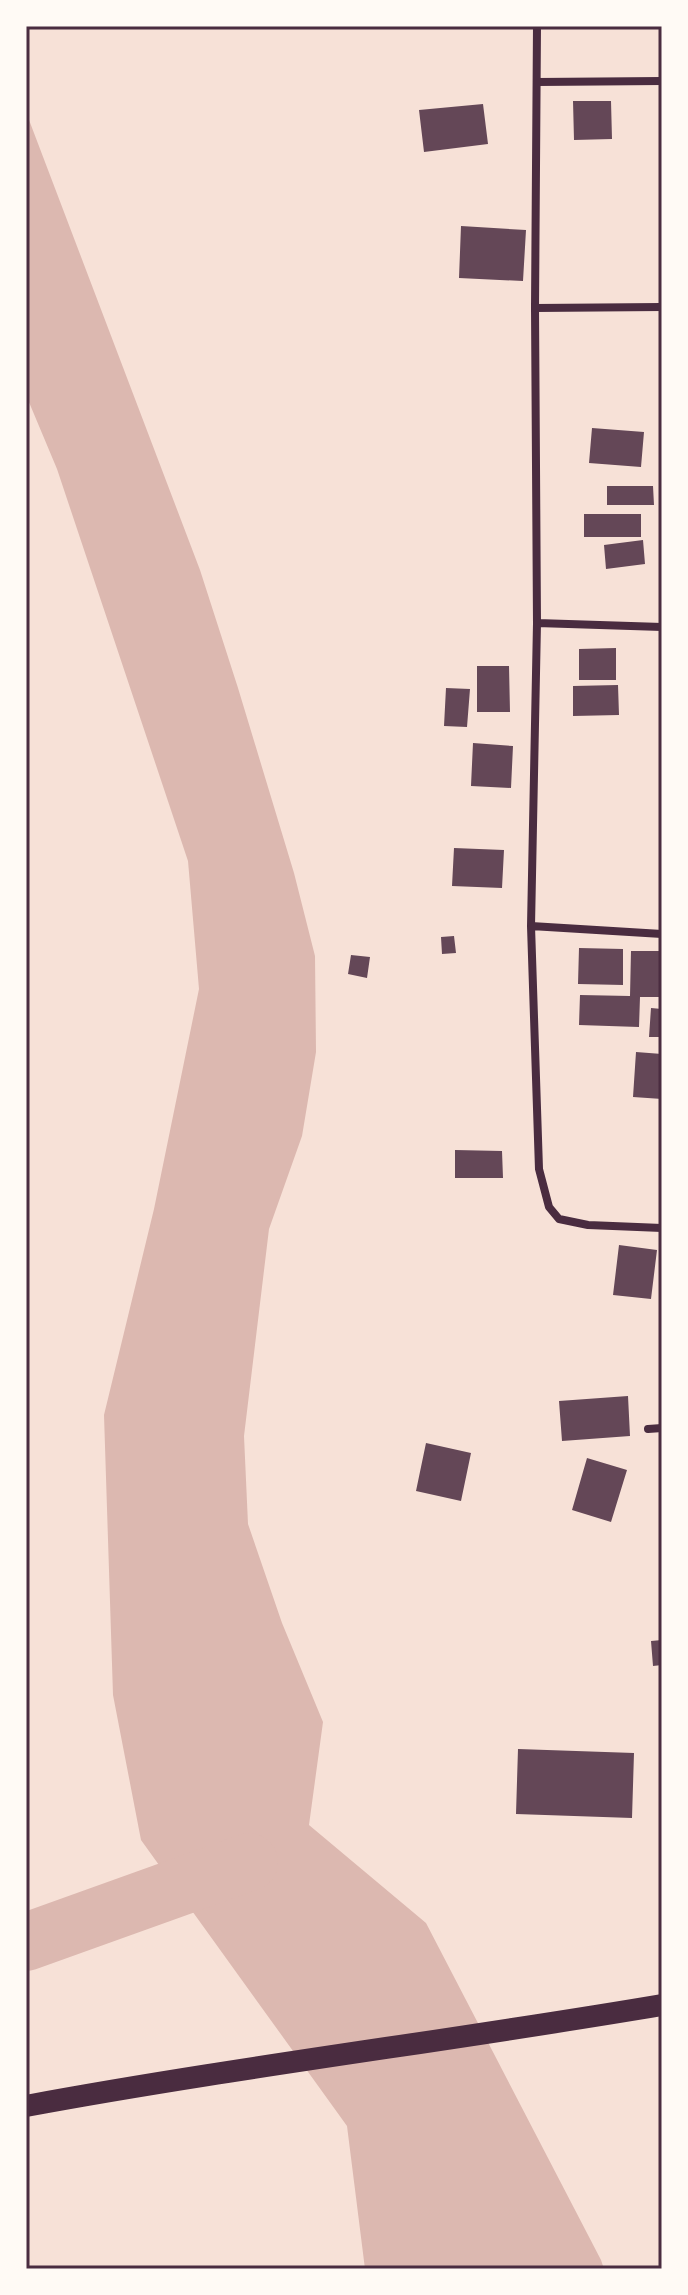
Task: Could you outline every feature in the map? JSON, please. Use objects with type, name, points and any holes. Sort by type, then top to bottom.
[{"type":"highway","points":[[26,2106],[126,2087],[662,2005]]},
{"type":"street","points":[[537,26],[537,623],[531,926],[539,1169],[549,1207],[559,1219],[588,1225],[662,1228]]},
{"type":"street","points":[[537,82],[662,81]]},
{"type":"street","points":[[535,308],[662,307]]},
{"type":"street","points":[[537,623],[662,627]]},
{"type":"street","points":[[531,926],[662,934]]},
{"type":"street","points":[[648,1429],[662,1428]]},
{"type":"shaded area","points":[[26,112],[200,570],[294,873],[315,956],[316,1052],[302,1136],[269,1229],[244,1436],[248,1524],[282,1623],[323,1722],[309,1825],[426,1923],[604,2269],[365,2269],[347,2126],[141,1840],[113,1695],[104,1415],[154,1209],[199,989],[188,861],[57,469],[26,395]]},
{"type":"building","points":[[573,101],[611,101],[612,139],[574,140]]},
{"type":"building","points":[[483,104],[488,144],[424,152],[419,110]]},
{"type":"building","points":[[461,226],[526,230],[523,281],[459,278]]},
{"type":"building","points":[[592,428],[644,432],[641,467],[589,463]]},
{"type":"building","points":[[607,486],[653,486],[654,505],[607,505]]},
{"type":"building","points":[[584,514],[641,514],[641,537],[584,537]]},
{"type":"building","points":[[643,540],[645,564],[606,569],[604,545]]},
{"type":"building","points":[[616,648],[616,680],[579,680],[579,649]]},
{"type":"building","points":[[477,666],[509,666],[510,712],[477,712]]},
{"type":"building","points":[[618,685],[619,715],[573,716],[573,686]]},
{"type":"building","points":[[446,688],[470,689],[467,727],[444,726]]},
{"type":"building","points":[[473,743],[513,746],[511,788],[471,786]]},
{"type":"building","points":[[454,848],[504,850],[502,888],[452,886]]},
{"type":"building","points":[[454,936],[456,953],[442,954],[441,937]]},
{"type":"building","points":[[579,948],[623,949],[623,985],[578,984]]},
{"type":"building","points":[[631,951],[662,951],[662,997],[640,997],[639,1027],[579,1025],[580,995],[630,996]]},
{"type":"building","points":[[351,955],[370,957],[367,978],[348,974]]},
{"type":"building","points":[[651,1008],[662,1009],[662,1037],[649,1037]]},
{"type":"building","points":[[636,1052],[662,1054],[662,1099],[633,1097]]},
{"type":"building","points":[[455,1150],[502,1151],[503,1178],[455,1178]]},
{"type":"building","points":[[619,1245],[657,1250],[651,1299],[613,1295]]},
{"type":"building","points":[[628,1396],[630,1436],[562,1441],[559,1401]]},
{"type":"building","points":[[426,1443],[471,1453],[461,1501],[416,1491]]},
{"type":"building","points":[[587,1458],[627,1470],[611,1522],[572,1510]]},
{"type":"building","points":[[662,1640],[662,1665],[653,1666],[651,1641]]},
{"type":"building","points":[[518,1749],[634,1753],[632,1818],[516,1814]]},
{"type":"waterway","points":[[26,1942],[249,1862]]}]
